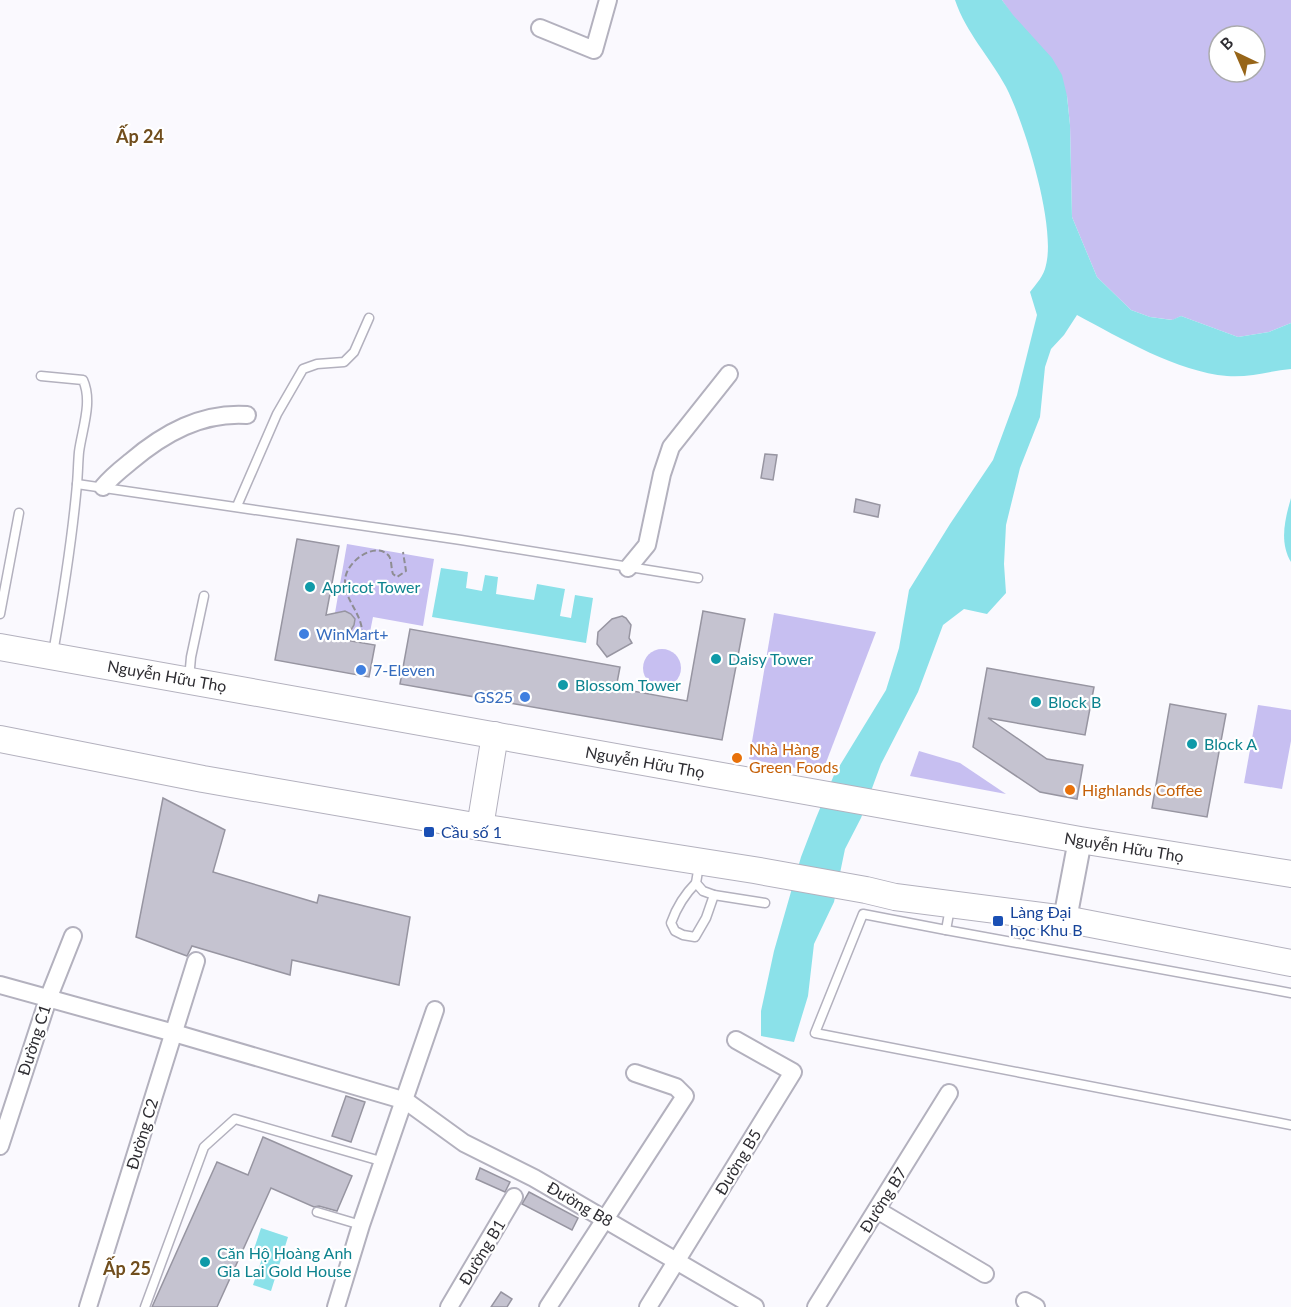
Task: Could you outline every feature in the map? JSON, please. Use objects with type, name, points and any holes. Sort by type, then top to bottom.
[{"type":"main road","name":"Nguyễn Hữu Thọ","points":[[0,646],[1080,840],[1291,874]]},
{"type":"main road","points":[[480,827],[495,735]]},
{"type":"main road","points":[[0,738],[203,779],[480,827],[698,872],[754,870],[895,897],[1065,919],[1291,963]]},
{"type":"main road","points":[[1065,919],[1080,840]]},
{"type":"street","points":[[540,28],[594,50],[608,0]]},
{"type":"street","points":[[628,568],[647,545],[662,474],[671,447],[729,374]]},
{"type":"street","points":[[103,487],[136,456],[175,429],[231,414],[247,415]]},
{"type":"street","name":"Đường C1","points":[[0,1146],[48,999],[73,936]]},
{"type":"street","name":"Đường C2","points":[[88,1307],[196,961]]},
{"type":"street","name":"Đường B8","points":[[0,986],[174,1033],[406,1101],[464,1143],[534,1178],[755,1307]]},
{"type":"street","points":[[336,1307],[361,1225],[406,1101],[435,1010]]},
{"type":"street","name":"Đường B5","points":[[648,1307],[793,1072],[736,1040]]},
{"type":"street","points":[[548,1307],[685,1096],[676,1087],[634,1072]]},
{"type":"street","name":"Đường B7","points":[[816,1307],[949,1093]]},
{"type":"street","name":"Đường B1","points":[[449,1307],[514,1197]]},
{"type":"street","points":[[877,1210],[985,1274]]},
{"type":"lane","points":[[237,506],[277,414],[303,369],[317,364],[344,362],[354,352],[369,318]]},
{"type":"lane","points":[[41,376],[83,380],[86,414],[79,452],[67,571],[52,656]]},
{"type":"lane","points":[[77,484],[237,506],[698,578]]},
{"type":"lane","points":[[0,614],[19,513]]},
{"type":"lane","points":[[189,680],[191,657],[204,596]]},
{"type":"lane","points":[[698,872],[676,908],[671,923],[675,931],[695,937],[706,918],[714,895]]},
{"type":"lane","points":[[698,872],[703,891],[714,895],[765,903]]},
{"type":"lane","points":[[946,930],[951,905]]},
{"type":"lane","points":[[1291,993],[863,914],[815,1033],[1291,1125]]},
{"type":"lane","points":[[145,1307],[204,1147],[235,1119],[385,1162]]},
{"type":"lane","points":[[316,1212],[361,1225]]},
{"type":"path","points":[[362,636],[362,622],[345,587],[347,569],[358,557],[379,552],[390,557],[393,574],[398,577],[402,576],[406,571],[403,552]]},
{"type":"shaded area","points":[[1002,0],[1291,0],[1291,323],[1269,332],[1238,337],[1181,316],[1173,320],[1150,317],[1131,310],[1097,277],[1072,217],[1070,125],[1067,96]]},
{"type":"shaded area","points":[[347,544],[434,559],[423,626],[373,617],[369,637],[332,630]]},
{"type":"shaded area","points":[[774,613],[876,632],[822,773],[749,759]]},
{"type":"shaded area","points":[[662,649],[669,650],[675,655],[680,661],[680,675],[675,681],[669,686],[662,687],[655,686],[649,681],[644,675],[643,668],[644,661],[649,655],[655,650]]},
{"type":"shaded area","points":[[1258,705],[1291,710],[1291,741],[1282,789],[1244,783]]},
{"type":"shaded area","points":[[919,751],[960,763],[1006,794],[910,776]]},
{"type":"water","points":[[955,0],[1002,0],[1052,58],[1062,75],[1070,125],[1072,217],[1097,277],[1131,310],[1150,317],[1172,320],[1181,316],[1238,337],[1269,332],[1291,323],[1291,369],[1243,376],[1208,373],[1150,353],[1077,315],[1064,335],[1051,349],[1045,367],[1040,417],[1020,468],[1006,525],[1004,564],[1006,593],[987,614],[964,609],[943,625],[918,692],[881,764],[861,818],[845,849],[834,902],[814,944],[808,996],[794,1042],[761,1036],[761,1011],[774,951],[801,857],[834,775],[886,690],[899,648],[909,590],[993,460],[1017,395],[1037,315],[1030,292],[1042,276],[1046,265],[1047,226],[1043,201],[1022,125],[1006,87],[965,23]]},
{"type":"water","points":[[1291,498],[1291,562],[1284,538]]},
{"type":"water","points":[[441,568],[468,572],[466,588],[482,591],[485,575],[498,577],[496,594],[534,600],[537,584],[565,589],[560,616],[571,618],[575,595],[593,598],[586,643],[432,617]]},
{"type":"water","points":[[261,1228],[288,1237],[271,1291],[253,1285],[264,1253],[254,1249]]},
{"type":"building","points":[[765,454],[777,455],[773,480],[761,478]]},
{"type":"building","points":[[856,499],[880,505],[878,517],[854,512]]},
{"type":"building","points":[[297,539],[339,546],[326,615],[345,611],[351,614],[355,619],[354,625],[345,640],[375,645],[369,677],[275,660]]},
{"type":"building","points":[[703,611],[745,619],[722,740],[400,684],[410,629],[620,667],[616,688],[687,701]]},
{"type":"building","points":[[622,616],[631,625],[629,638],[632,643],[607,657],[597,644],[598,632],[612,619]]},
{"type":"building","points":[[987,668],[1094,687],[1085,735],[988,718],[1047,759],[1083,765],[1077,799],[1040,792],[973,747]]},
{"type":"building","name":"Block A","points":[[1170,704],[1226,714],[1207,817],[1152,808]]},
{"type":"building","points":[[163,798],[225,830],[213,872],[317,903],[319,895],[410,917],[399,985],[292,960],[290,975],[192,946],[187,956],[136,937]]},
{"type":"building","points":[[346,1096],[365,1102],[351,1142],[332,1136]]},
{"type":"building","name":"Căn Hộ Hoàng Anh Gia Lai Gold House","points":[[263,1137],[352,1176],[337,1211],[319,1206],[314,1207],[271,1188],[217,1307],[152,1307],[217,1162],[248,1175]]},
{"type":"building","points":[[480,1168],[510,1182],[505,1192],[476,1179]]},
{"type":"building","points":[[529,1192],[578,1218],[572,1230],[522,1204]]},
{"type":"building","points":[[501,1292],[512,1299],[507,1307],[491,1307]]},
{"type":"place","name":"Apricot Tower","points":[[310,587]]},
{"type":"place","name":"WinMart+","points":[[304,634]]},
{"type":"place","name":"Daisy Tower","points":[[716,659]]},
{"type":"place","name":"7-Eleven","points":[[361,670]]},
{"type":"place","name":"Blossom Tower","points":[[563,685]]},
{"type":"place","name":"GS25","points":[[525,697]]},
{"type":"place","name":"Block B","points":[[1036,702]]},
{"type":"place","name":"Block A","points":[[1192,744]]},
{"type":"place","name":"Nhà Hàng Green Foods","points":[[737,758]]},
{"type":"place","name":"Highlands Coffee","points":[[1070,790]]},
{"type":"place","name":"Cầu số 1","points":[[429,832]]},
{"type":"place","name":"Làng Đại học Khu B","points":[[998,921]]},
{"type":"place","name":"Căn Hộ Hoàng Anh Gia Lai Gold House","points":[[205,1262]]},
{"type":"district","name":"Ấp 24","points":[[140,137]]},
{"type":"district","name":"Ấp 25","points":[[127,1269]]}]
